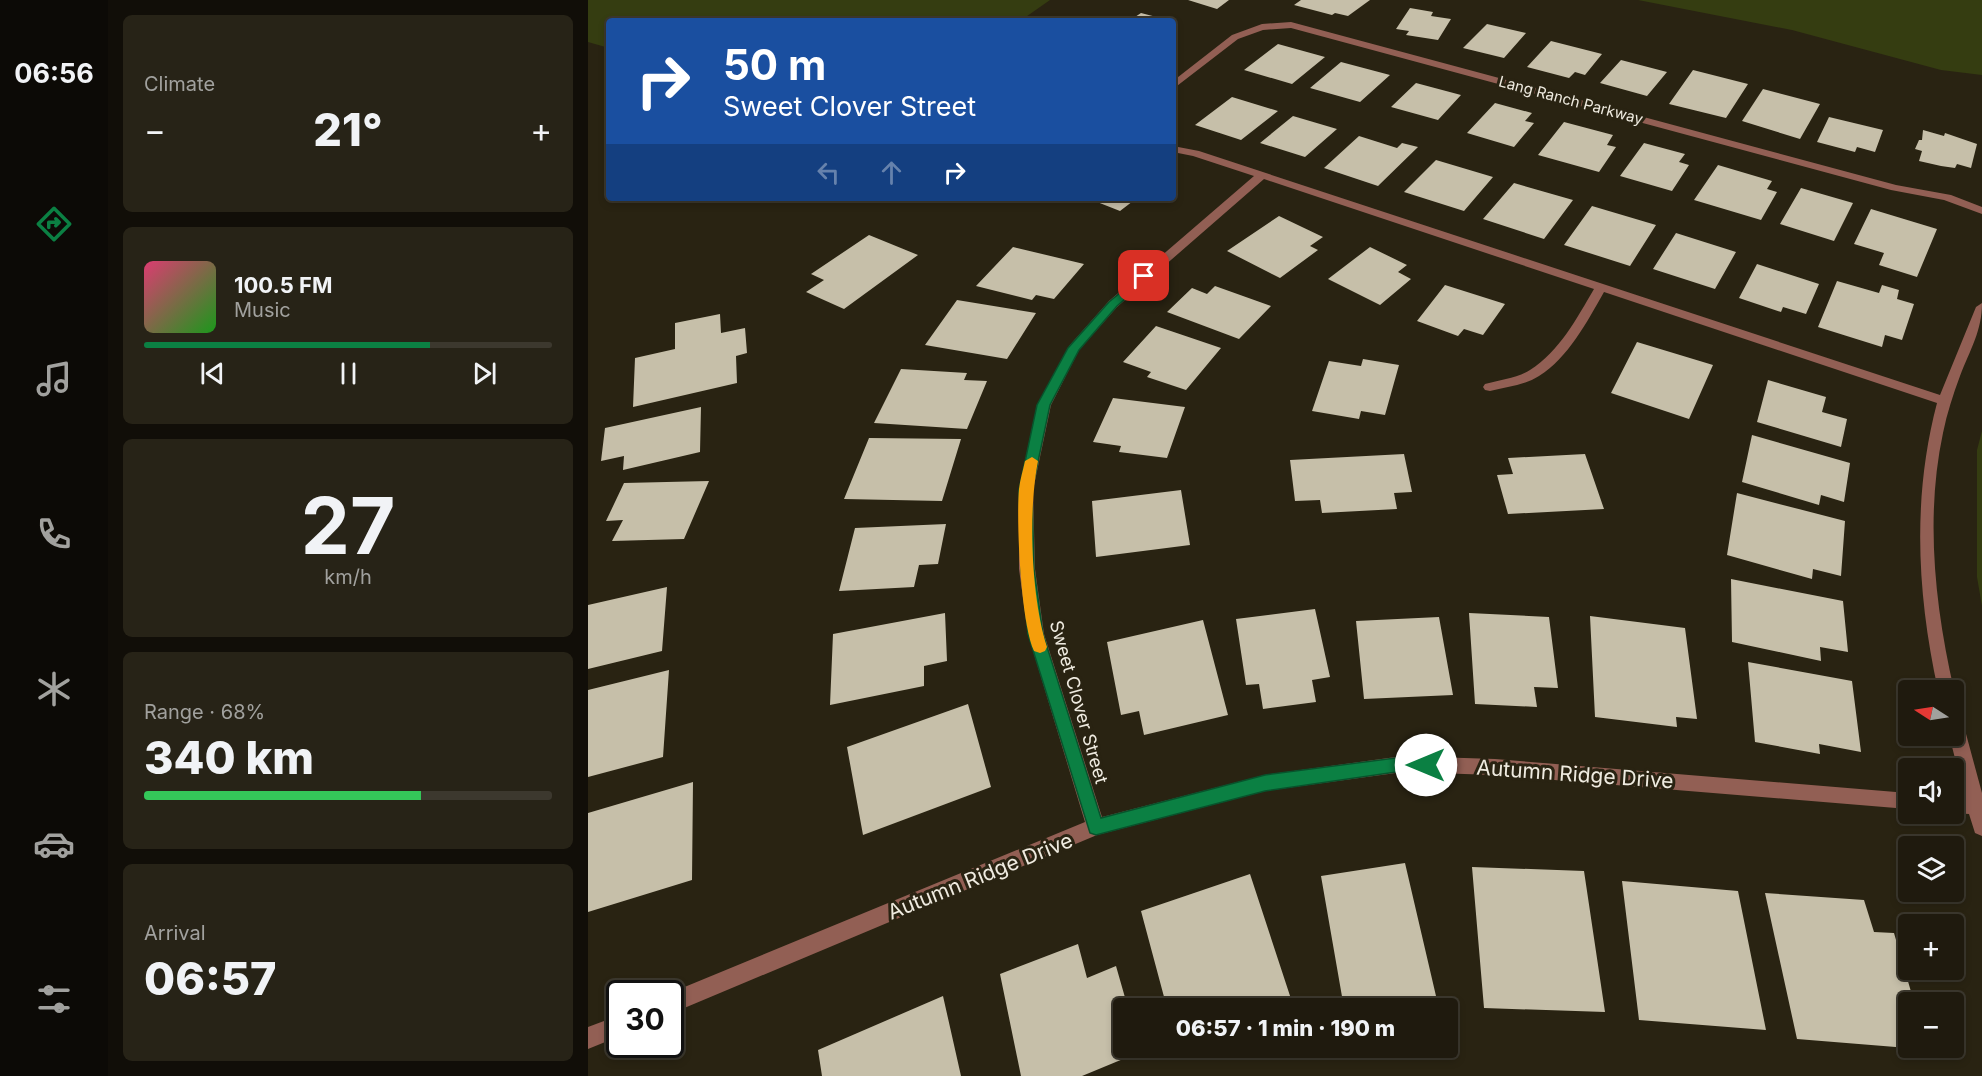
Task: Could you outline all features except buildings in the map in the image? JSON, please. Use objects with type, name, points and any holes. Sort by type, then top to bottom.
[{"type":"street","name":"Lang Ranch Parkway","points":[[1176,84],[1235,37],[1262,27],[1291,26],[1895,188],[1947,197],[1982,211]]},
{"type":"street","points":[[1176,150],[1195,153],[1945,401]]},
{"type":"street","name":"Sweet Clover Street","points":[[1096,827],[1036,634],[1033,612],[1028,569],[1026,490],[1044,405],[1074,348],[1113,304],[1262,175]]},
{"type":"street","points":[[1490,387],[1533,374],[1552,358],[1587,312],[1600,288]]},
{"type":"street","points":[[1943,680],[1927,561],[1929,471],[1945,401],[1982,307]]},
{"type":"street","points":[[1960,746],[1982,827]]},
{"type":"street","name":"Autumn Ridge Drive","points":[[684,998],[1096,827],[1265,783],[1403,764],[1495,767],[1898,800]]},
{"type":"street","points":[[1964,806],[1975,806]]},
{"type":"street","points":[[588,1038],[606,1031]]},
{"type":"green space","points":[[588,0],[1050,0],[1024,18],[606,18],[606,47],[588,42]]},
{"type":"green space","points":[[1638,0],[1982,0],[1982,75],[1941,70],[1792,30]]},
{"type":"green space","points":[[1982,431],[1982,606],[1977,577],[1977,450]]},
{"type":"slow traffic","points":[[1032,461],[1026,490],[1028,569],[1036,634],[1040,647]]},
{"type":"route","points":[[1144,276],[1113,304],[1074,348],[1044,405],[1026,490],[1028,569],[1036,634],[1096,827],[1265,783],[1403,764],[1426,765]]}]
